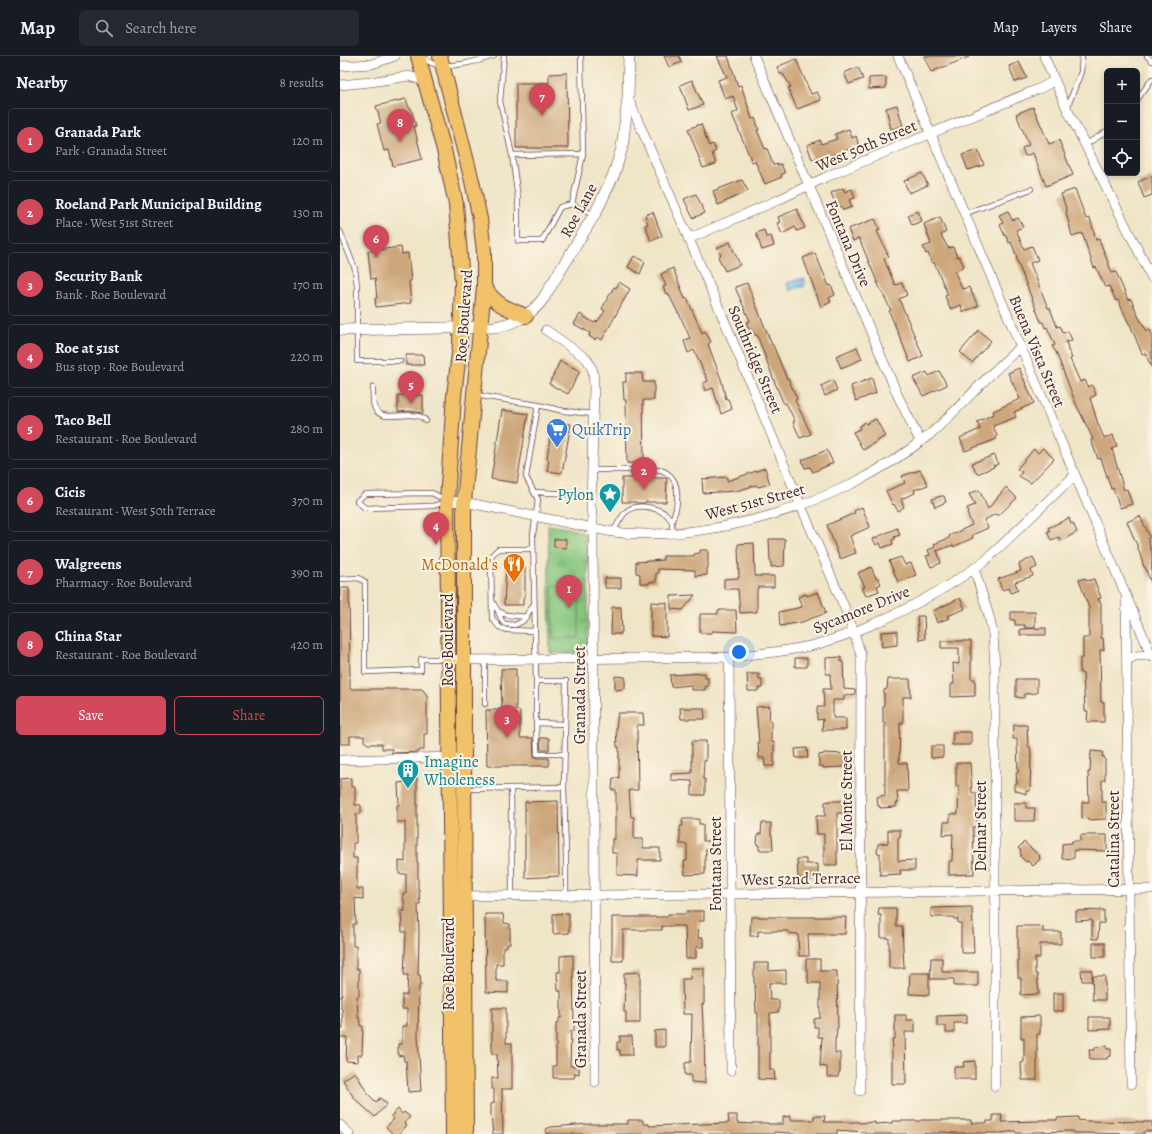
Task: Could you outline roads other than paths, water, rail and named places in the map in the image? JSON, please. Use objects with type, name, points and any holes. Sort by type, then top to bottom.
[{"type":"main road","name":"Roe Boulevard","points":[[418,56],[444,150],[456,204],[462,282],[460,344],[454,396],[447,501],[453,1134]]},
{"type":"main road","name":"Roe Boulevard","points":[[441,61],[472,181],[480,219],[484,251],[484,287],[479,328],[475,395],[470,424],[464,502],[466,1134]]},
{"type":"main road","points":[[484,287],[495,302],[526,316]]},
{"type":"street","points":[[340,66],[372,64],[395,56]]},
{"type":"street","name":"Roe Lane","points":[[340,330],[495,327],[511,324],[526,316],[538,307],[594,216],[609,187],[622,148],[628,98],[629,56]]},
{"type":"street","name":"Fontana Drive","points":[[754,56],[898,396],[920,441]]},
{"type":"street","name":"Buena Vista Street","points":[[898,56],[1152,656]]},
{"type":"street","points":[[1044,56],[1067,108],[1152,278]]},
{"type":"street","points":[[340,85],[409,76],[424,81]]},
{"type":"street","name":"West 50th Street","points":[[688,239],[778,200],[828,176],[931,135],[1043,87],[1055,80]]},
{"type":"street","name":"Southridge Street","points":[[628,98],[728,329],[854,632]]},
{"type":"street","name":"Granada Street","points":[[546,330],[587,359],[593,371],[594,414],[592,495],[595,1082]]},
{"type":"street","name":"West 51st Street","points":[[447,501],[464,502],[613,532],[635,535],[692,532],[743,523],[801,506],[844,488],[878,471],[904,454],[950,415],[992,372],[1021,347]]},
{"type":"street","name":"Sycamore Drive","points":[[448,659],[485,660],[729,657],[768,653],[810,646],[880,622],[941,590],[984,561],[1075,475]]},
{"type":"street","name":"Delmar Street","points":[[974,568],[993,634],[995,669],[995,1086]]},
{"type":"street","name":"Catalina Street","points":[[1126,595],[1131,1084]]},
{"type":"street","name":"El Monte Street","points":[[854,632],[861,655],[860,1091]]},
{"type":"street","points":[[1126,660],[1135,656],[1152,656]]},
{"type":"street","name":"Fontana Street","points":[[729,657],[731,1071]]},
{"type":"street","points":[[340,760],[464,757]]},
{"type":"street","name":"West 52nd Terrace","points":[[450,896],[1152,889]]},
{"type":"street","points":[[340,1125],[350,1134]]},
{"type":"lane","points":[[422,56],[433,64],[441,61],[455,65],[494,56]]},
{"type":"lane","points":[[504,56],[500,101],[512,155],[518,198],[518,241],[542,241],[560,207],[572,204],[594,216]]},
{"type":"lane","points":[[572,204],[583,154],[581,56]]},
{"type":"lane","points":[[1067,108],[1081,72],[1082,56]]},
{"type":"lane","points":[[1147,56],[1152,61]]},
{"type":"lane","points":[[1140,96],[1152,79]]},
{"type":"lane","points":[[1085,145],[1104,133]]},
{"type":"lane","points":[[512,155],[583,154]]},
{"type":"lane","points":[[964,214],[1031,189]]},
{"type":"lane","points":[[340,231],[356,269],[358,286],[357,361],[400,361]]},
{"type":"lane","points":[[373,387],[373,404],[380,414],[386,416],[421,416],[426,421]]},
{"type":"lane","points":[[475,395],[538,405],[564,411],[594,414]]},
{"type":"lane","points":[[538,405],[526,477],[538,500],[533,535],[537,754],[565,754]]},
{"type":"lane","points":[[592,470],[661,470],[667,472],[674,478],[677,491],[676,507],[672,522],[673,534]]},
{"type":"lane","points":[[432,492],[447,501],[433,506],[365,508],[357,501],[365,494],[432,492]]},
{"type":"lane","points":[[534,492],[592,495]]},
{"type":"lane","points":[[613,532],[625,512],[636,507],[645,507],[666,515],[672,522]]},
{"type":"lane","points":[[533,549],[498,549],[491,556],[492,618],[498,627],[507,630],[535,631]]},
{"type":"lane","name":"Sycamore Drive","points":[[340,579],[359,578],[364,582],[365,672],[421,670],[421,659],[448,659]]},
{"type":"lane","points":[[492,601],[502,621],[505,624],[514,625],[523,621],[527,617],[534,604]]},
{"type":"lane","points":[[498,611],[507,615],[527,617]]},
{"type":"lane","points":[[485,660],[485,704]]},
{"type":"lane","points":[[536,681],[566,681],[564,786],[566,894]]},
{"type":"lane","points":[[536,723],[565,724]]},
{"type":"lane","points":[[464,789],[564,786]]},
{"type":"lane","points":[[512,788],[512,895]]},
{"type":"water","points":[[799,279],[805,279],[804,287],[799,287],[790,291],[786,283]]},
{"type":"place","name":"Walgreens","points":[[542,116]]},
{"type":"place","name":"China Star","points":[[400,142]]},
{"type":"place","name":"Cicis","points":[[376,258]]},
{"type":"place","name":"Taco Bell","points":[[411,404]]},
{"type":"place","name":"QuikTrip","points":[[557,448]]},
{"type":"place","name":"Roeland Park Municipal Building","points":[[644,490]]},
{"type":"place","name":"Pylon","points":[[610,514]]},
{"type":"place","name":"Roe at 51st","points":[[436,545]]},
{"type":"place","name":"McDonald's","points":[[514,584]]},
{"type":"place","name":"Granada Park","points":[[569,608]]},
{"type":"place","name":"Security Bank","points":[[507,738]]},
{"type":"place","name":"Imagine Wholeness","points":[[408,790]]}]
